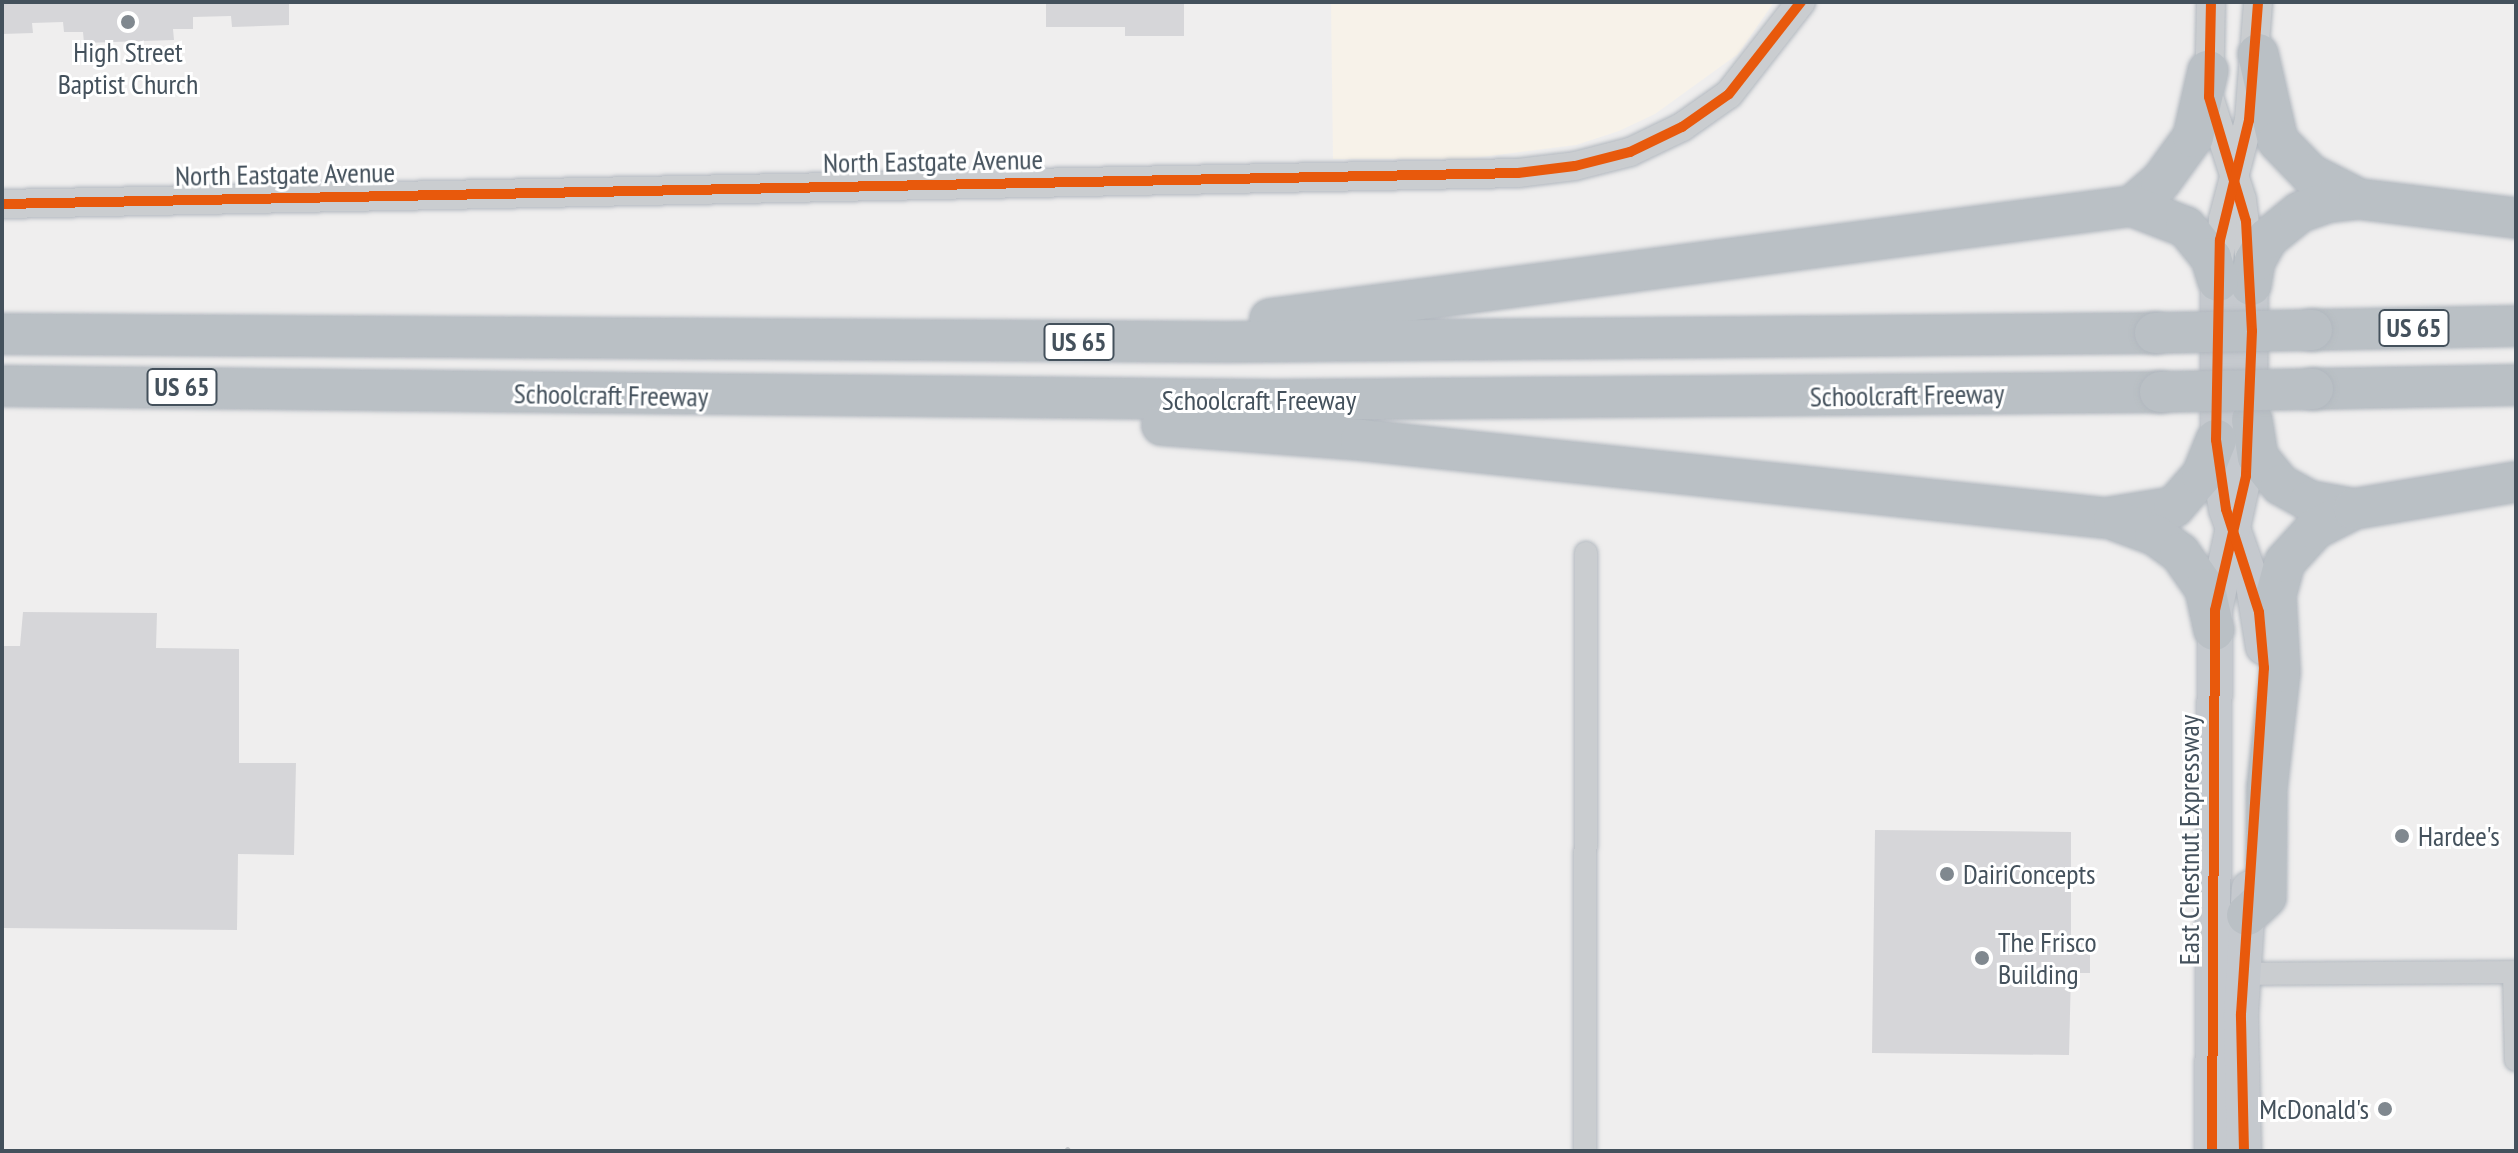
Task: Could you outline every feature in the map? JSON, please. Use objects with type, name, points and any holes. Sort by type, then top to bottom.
[{"type":"highway","points":[[2258,54],[2278,141],[2310,174],[2359,199]]},
{"type":"highway","points":[[2132,206],[2161,181],[2189,145],[2205,105],[2208,71]]},
{"type":"highway","points":[[843,341],[1181,326],[1321,314],[2132,206],[2186,227],[2234,283],[2288,219],[2329,202],[2359,199],[2516,218]]},
{"type":"highway","name":"Schoolcraft Freeway","points":[[2,334],[843,341],[1537,342],[2516,326]]},
{"type":"highway","name":"Schoolcraft Freeway","points":[[2,386],[869,399],[1541,400],[2516,385]]},
{"type":"highway","points":[[869,399],[937,419],[1119,423],[1308,435],[2106,518],[2155,535],[2180,553],[2205,589],[2214,630]]},
{"type":"highway","points":[[2252,420],[2258,457],[2281,485],[2310,501],[2354,509],[2516,482]]},
{"type":"highway","points":[[2106,518],[2174,507],[2202,475],[2216,440]]},
{"type":"highway","points":[[2247,915],[2266,897],[2267,788],[2280,672],[2278,583],[2285,562],[2304,538],[2354,509]]},
{"type":"main road","name":"East Chestnut Expressway","points":[[2212,1151],[2227,1015],[2228,974],[2214,630],[2217,590],[2234,532],[2252,420],[2234,283]]},
{"type":"main road","name":"East Chestnut Expressway","points":[[2228,974],[2247,915],[2264,668],[2253,585],[2234,532],[2216,440],[2234,283]]},
{"type":"main road","name":"East Chestnut Expressway","points":[[2227,1015],[2244,1151]]},
{"type":"street","name":"North Eastgate Avenue","points":[[2,204],[1532,171],[1630,152],[1682,127],[1729,94],[1801,2]]},
{"type":"street","points":[[2211,2],[2209,97],[2235,179]]},
{"type":"street","name":"East Chestnut Expressway","points":[[2234,283],[2221,230],[2235,179],[2258,54],[2258,2]]},
{"type":"street","points":[[2258,54],[2273,25],[2273,2]]},
{"type":"street","points":[[1585,1151],[1586,553]]},
{"type":"street","points":[[2228,974],[2515,972],[2516,1060]]},
{"type":"shaded area","points":[[1331,2],[1774,2],[1738,54],[1655,114],[1619,131],[1576,145],[1466,159],[1333,159]]},
{"type":"building","name":"High Street Baptist Church","points":[[2,2],[289,2],[289,25],[232,27],[231,16],[193,17],[193,29],[173,29],[174,40],[84,43],[83,32],[64,32],[63,22],[32,23],[33,33],[2,34]]},
{"type":"building","points":[[1046,2],[1184,2],[1184,36],[1125,36],[1125,27],[1046,27]]},
{"type":"building","points":[[23,612],[157,613],[156,648],[239,649],[239,763],[296,763],[294,855],[238,854],[237,930],[2,928],[2,646],[20,646]]},
{"type":"building","name":"The Frisco Building","points":[[1875,830],[2071,832],[2071,941],[2090,942],[2090,973],[2071,973],[2069,1055],[1872,1053]]},
{"type":"cycle path","points":[[2,204],[1518,173],[1575,166],[1630,152],[1682,127],[1729,94],[1801,2]]},
{"type":"cycle path","points":[[2211,2],[2209,97],[2246,221],[2252,331],[2246,476],[2215,610],[2212,1151]]},
{"type":"cycle path","points":[[2244,1151],[2241,1014],[2264,668],[2259,612],[2226,509],[2216,440],[2220,240],[2249,120],[2258,2]]},
{"type":"place","name":"High Street Baptist Church","points":[[128,22]]},
{"type":"place","name":"Hardee's","points":[[2402,836]]},
{"type":"place","name":"DairiConcepts","points":[[1947,874]]},
{"type":"place","name":"The Frisco Building","points":[[1982,958]]},
{"type":"place","name":"McDonald's","points":[[2385,1109]]}]
